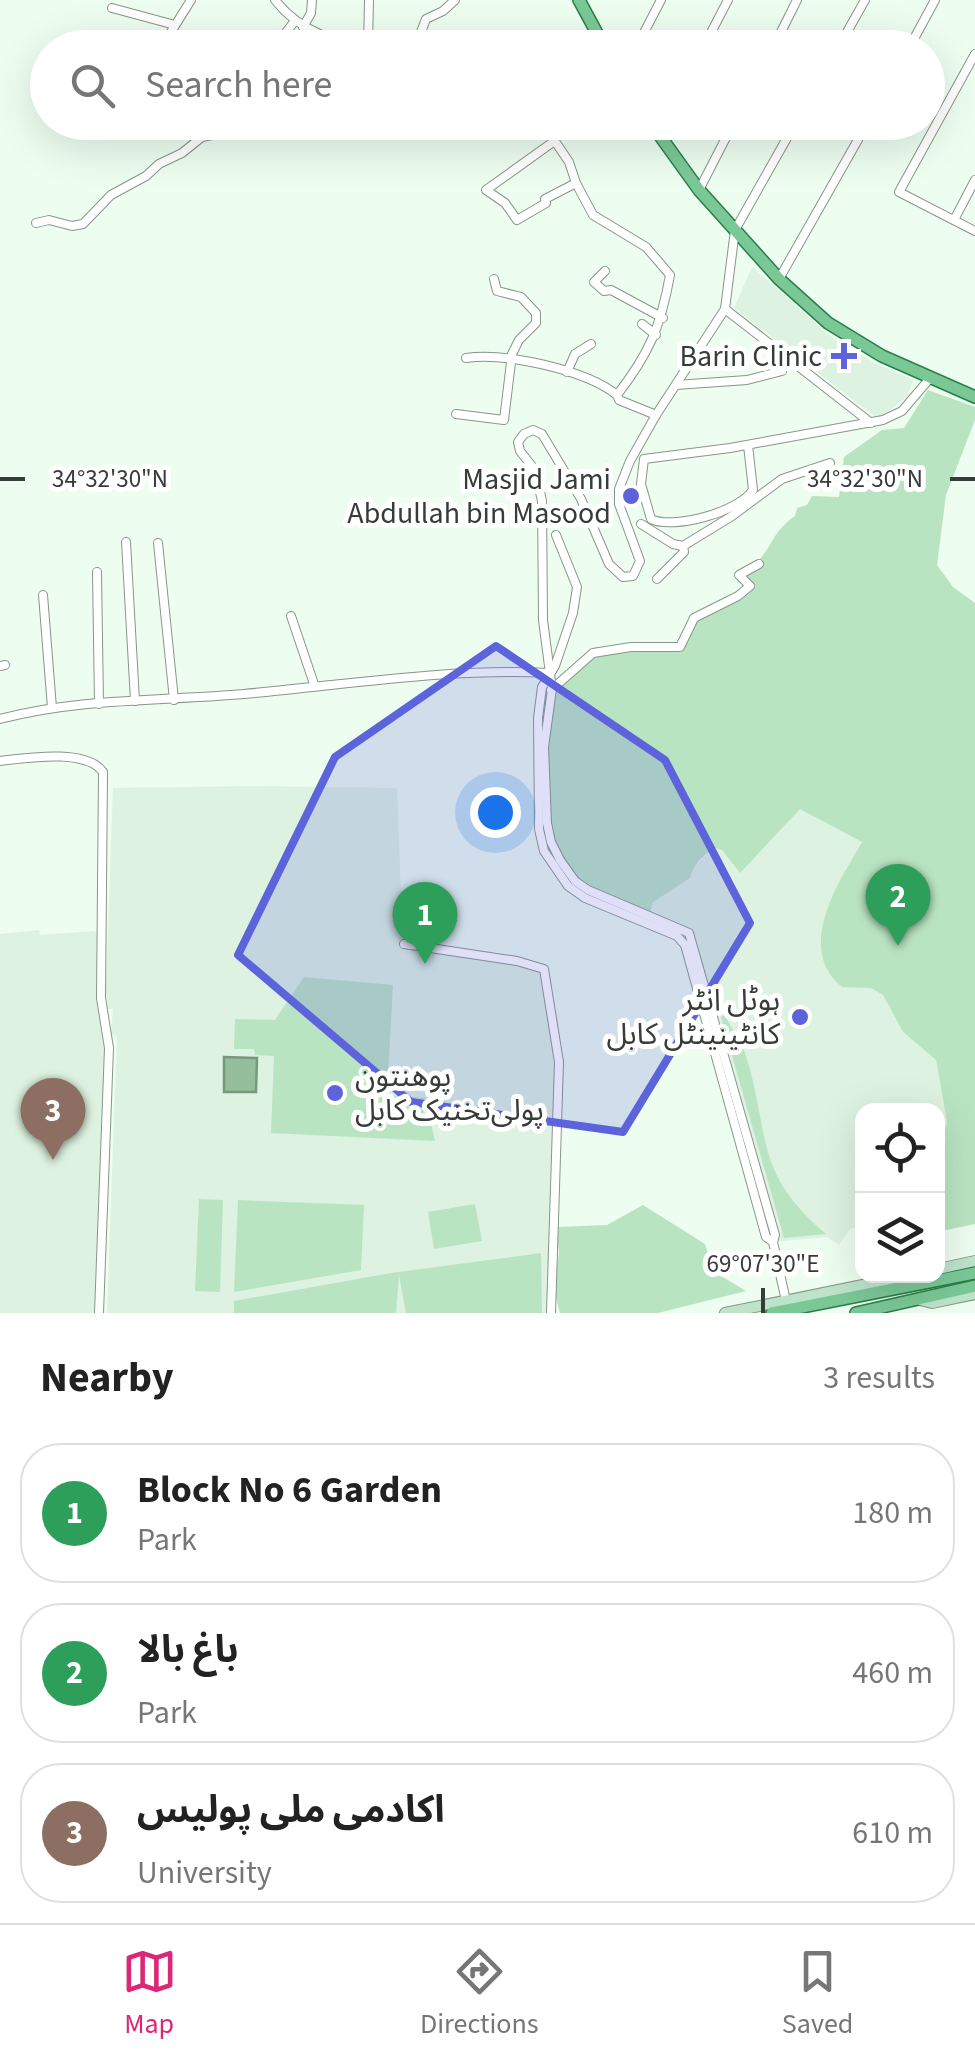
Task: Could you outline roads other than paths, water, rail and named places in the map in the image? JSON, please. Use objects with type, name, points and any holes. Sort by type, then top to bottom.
[{"type":"main road","points":[[582,2],[596,30]]},
{"type":"main road","points":[[666,140],[700,190],[778,280],[841,332],[882,356],[975,397]]},
{"type":"main road","points":[[772,1313],[821,1298],[947,1271],[975,1273]]},
{"type":"main road","points":[[856,1313],[899,1308],[914,1299],[975,1286]]},
{"type":"street","points":[[172,30],[190,0]]},
{"type":"street","points":[[275,0],[299,24],[313,30]]},
{"type":"street","points":[[293,30],[311,12],[312,0]]},
{"type":"street","points":[[369,0],[370,30]]},
{"type":"street","points":[[421,30],[426,19],[455,0]]},
{"type":"street","points":[[645,30],[660,0]]},
{"type":"street","points":[[712,30],[728,0]]},
{"type":"street","points":[[782,30],[797,0]]},
{"type":"street","points":[[848,30],[865,0]]},
{"type":"street","points":[[919,30],[935,0]]},
{"type":"street","points":[[112,8],[175,26]]},
{"type":"street","points":[[945,108],[975,54]]},
{"type":"street","points":[[36,222],[83,224],[111,195],[199,140]]},
{"type":"street","points":[[700,190],[725,140]]},
{"type":"street","points":[[786,140],[735,230],[725,309],[656,416],[630,461],[619,490],[619,504],[640,560],[634,576],[623,576],[609,564],[581,499],[542,434],[533,430],[518,442],[535,470],[542,501],[542,590],[552,689],[544,747],[551,842],[575,881],[660,923],[684,944],[704,999],[786,1300]]},
{"type":"street","points":[[778,280],[858,140]]},
{"type":"street","points":[[928,140],[899,192],[975,231]]},
{"type":"street","points":[[576,183],[517,220],[506,204],[486,190],[553,142],[570,162],[576,183],[593,214],[646,247],[670,275],[656,335],[640,366],[617,395]]},
{"type":"street","points":[[954,220],[975,180]]},
{"type":"street","points":[[605,271],[594,281],[602,290],[610,290],[663,318]]},
{"type":"street","points":[[456,414],[504,420],[512,359],[519,340],[536,323],[536,313],[521,296],[497,291],[494,279]]},
{"type":"street","points":[[725,309],[871,422]]},
{"type":"street","points":[[642,324],[656,335]]},
{"type":"street","points":[[567,372],[574,356],[591,344]]},
{"type":"street","points":[[466,358],[488,355],[512,359],[601,382],[620,400],[656,416]]},
{"type":"street","points":[[676,385],[747,380],[782,371]]},
{"type":"street","points":[[748,445],[753,490],[739,505],[664,523],[651,519],[641,484],[644,459],[871,422],[902,411],[931,378]]},
{"type":"street","points":[[641,524],[684,546],[782,479],[830,463]]},
{"type":"street","points":[[556,534],[577,587],[555,666],[541,693],[536,748],[544,851],[568,886],[585,898],[660,923]]},
{"type":"street","points":[[126,542],[135,701]]},
{"type":"street","points":[[158,543],[174,700]]},
{"type":"street","points":[[657,578],[684,552],[684,546]]},
{"type":"street","points":[[541,693],[552,689],[594,653],[631,646],[680,646],[694,618],[738,596],[750,586],[738,575],[759,564]]},
{"type":"street","points":[[97,572],[99,704]]},
{"type":"street","points":[[43,595],[52,708]]},
{"type":"street","points":[[291,616],[314,684]]},
{"type":"street","points":[[0,720],[52,708],[174,700],[314,684],[487,670],[549,673]]},
{"type":"street","points":[[0,761],[82,759],[98,765],[103,772],[101,998],[110,1048],[99,1313]]},
{"type":"street","points":[[404,944],[517,960],[544,969],[558,1059],[551,1313]]},
{"type":"street","points":[[947,1271],[975,1261]]},
{"type":"street","points":[[861,1291],[886,1283]]},
{"type":"street","points":[[914,1299],[932,1303],[975,1294]]},
{"type":"street","points":[[724,1313],[786,1300],[821,1298]]},
{"type":"place","name":"Barin Clinic","points":[[844,356]]},
{"type":"place","name":"Masjid Jami Abdullah bin Masood","points":[[631,496]]},
{"type":"place","name":"باغ بالا","points":[[898,946]]},
{"type":"place","name":"Block No 6 Garden","points":[[425,964]]},
{"type":"place","name":"ہوٹل انٹر کانٹینینٹل کابل","points":[[800,1017]]},
{"type":"place","name":"پوهنتون پولی‌تخنیک کابل","points":[[335,1093]]},
{"type":"place","name":"اکادمی ملی پولیس","points":[[53,1160]]}]
